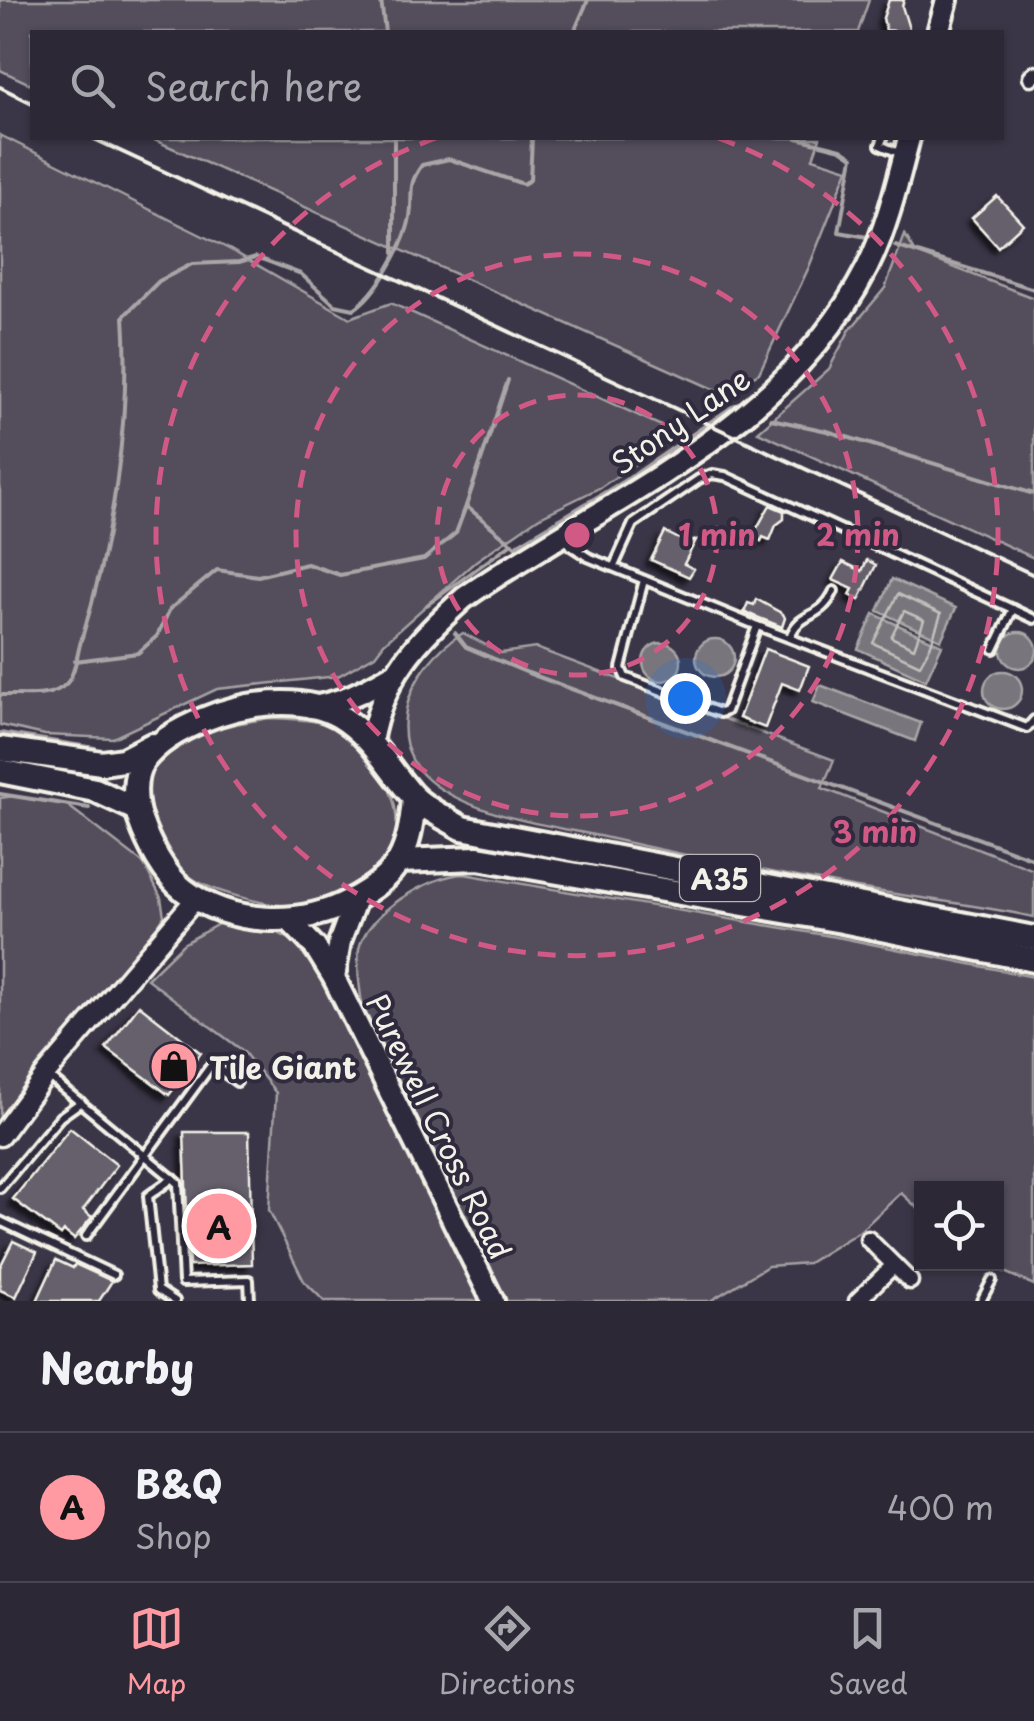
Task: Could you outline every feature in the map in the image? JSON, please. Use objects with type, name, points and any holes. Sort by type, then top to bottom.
[{"type":"main road","points":[[939,30],[947,0]]},
{"type":"main road","name":"Stony Lane","points":[[371,742],[376,710],[392,675],[464,598],[707,445],[783,383],[822,338],[865,271],[907,146]]},
{"type":"main road","name":"Stony Lane","points":[[309,707],[364,692],[392,675]]},
{"type":"main road","points":[[0,749],[102,763],[123,760],[164,738],[207,718],[254,704],[309,707],[337,715],[371,742],[414,798],[411,836],[386,878],[330,912],[290,921],[222,910],[183,890],[144,832],[136,809],[135,789],[141,764],[164,738]]},
{"type":"main road","points":[[0,771],[95,790],[136,809]]},
{"type":"main road","name":"A35","points":[[414,798],[462,828],[1034,938]]},
{"type":"main road","name":"A35","points":[[400,860],[478,858],[823,918],[1034,960]]},
{"type":"main road","name":"Purewell Cross Road","points":[[334,978],[340,941],[356,898]]},
{"type":"main road","name":"Purewell Cross Road","points":[[290,921],[315,947],[334,978],[493,1301]]},
{"type":"street","points":[[0,1136],[46,1074],[197,897]]},
{"type":"street","points":[[868,1239],[910,1281]]},
{"type":"street","points":[[857,1301],[894,1266]]},
{"type":"lane","points":[[883,140],[880,145],[907,146]]},
{"type":"lane","points":[[614,566],[633,524],[698,479],[712,474],[725,476],[1034,620]]},
{"type":"lane","points":[[564,536],[570,546],[757,626],[1030,730],[1034,720]]},
{"type":"lane","points":[[644,580],[621,668],[625,677],[653,689],[720,713],[726,711],[757,626]]},
{"type":"lane","points":[[790,637],[796,622],[825,609],[834,591]]},
{"type":"lane","points":[[994,649],[1013,609]]},
{"type":"lane","points":[[86,1236],[212,1064],[237,1082]]},
{"type":"lane","points":[[46,1074],[178,1183],[183,1282],[249,1280],[250,1301]]},
{"type":"lane","points":[[0,1188],[60,1116],[81,1102]]},
{"type":"lane","points":[[173,1178],[148,1196],[158,1290],[175,1301]]},
{"type":"lane","points":[[0,1221],[114,1275]]},
{"type":"lane","points":[[982,1301],[992,1280]]},
{"type":"shaded area","points":[[0,0],[869,0],[859,30],[30,30],[30,84],[0,70]]},
{"type":"shaded area","points":[[0,135],[229,249],[350,318],[391,303],[679,434],[601,487],[538,518],[476,561],[375,655],[338,676],[217,689],[113,738],[45,735],[0,725]]},
{"type":"shaded area","points":[[154,140],[819,140],[813,158],[848,169],[809,267],[759,373],[720,392]]},
{"type":"shaded area","points":[[905,235],[916,253],[1034,298],[1034,558],[758,432],[829,369],[849,331],[885,288]]},
{"type":"shaded area","points":[[463,633],[501,653],[536,648],[834,760],[822,788],[1034,870],[1034,917],[692,856],[525,821],[453,796],[429,780],[413,761],[404,725],[409,698],[420,676],[435,656]]},
{"type":"shaded area","points":[[269,718],[321,723],[350,734],[380,772],[394,803],[395,834],[381,862],[337,893],[305,905],[262,902],[228,894],[189,876],[177,866],[158,836],[148,802],[153,769],[174,747],[199,734]]},
{"type":"shaded area","points":[[14,796],[67,805],[144,864],[161,898],[164,916],[154,933],[39,1064],[0,1119],[0,798]]},
{"type":"shaded area","points":[[464,874],[842,938],[1034,977],[1034,1285],[1002,1271],[1004,1181],[914,1181],[914,1205],[901,1193],[860,1231],[808,1263],[768,1266],[710,1301],[507,1301],[362,1005],[358,963],[364,935],[401,898],[450,876]]},
{"type":"shaded area","points":[[220,923],[276,932],[293,941],[326,983],[480,1301],[324,1301],[304,1281],[269,1210],[276,1093],[243,1051],[147,979],[183,944]]},
{"type":"water","points":[[892,579],[956,608],[941,640],[878,611]]},
{"type":"water","points":[[874,614],[942,645],[926,680],[858,649]]},
{"type":"water","points":[[1019,632],[1032,637],[1032,663],[1019,668],[1006,663],[1001,650],[1006,637]]},
{"type":"water","points":[[715,639],[729,644],[734,658],[729,672],[715,677],[701,672],[696,658],[701,644]]},
{"type":"water","points":[[662,643],[676,648],[681,662],[676,676],[662,681],[648,676],[643,662],[648,648]]},
{"type":"water","points":[[1003,671],[1017,676],[1022,690],[1017,704],[1003,709],[989,704],[984,690],[989,676]]},
{"type":"water","points":[[820,685],[921,723],[915,741],[813,702]]},
{"type":"building","points":[[889,0],[904,0],[902,6],[909,30],[886,30],[883,18]]},
{"type":"building","points":[[997,196],[1023,224],[998,247],[972,218]]},
{"type":"building","points":[[770,505],[784,511],[784,519],[776,525],[770,540],[763,537],[761,541],[752,537]]},
{"type":"building","points":[[665,532],[685,542],[696,540],[684,564],[694,569],[689,577],[651,560]]},
{"type":"building","points":[[867,560],[876,565],[859,600],[850,595],[853,589],[833,580],[843,562],[862,571]]},
{"type":"building","points":[[756,599],[783,614],[782,627],[744,612],[748,603],[754,605]]},
{"type":"building","points":[[765,649],[809,666],[800,690],[782,683],[765,728],[739,718]]},
{"type":"building","points":[[139,1005],[201,1053],[169,1095],[106,1048]]},
{"type":"building","points":[[70,1128],[117,1165],[83,1210],[92,1217],[74,1239],[64,1231],[61,1235],[13,1199]]},
{"type":"building","points":[[184,1132],[249,1132],[252,1264],[189,1266]]},
{"type":"building","points":[[13,1241],[37,1252],[16,1297],[0,1290],[0,1267]]},
{"type":"building","points":[[56,1260],[112,1281],[99,1301],[37,1301]]},
{"type":"waterway","points":[[381,0],[385,30]]},
{"type":"waterway","points":[[575,30],[588,0]]},
{"type":"waterway","points":[[394,140],[394,253]]},
{"type":"waterway","points":[[0,695],[52,692],[66,684],[74,670],[102,563],[117,480],[125,397],[124,316],[159,281],[192,264],[239,262],[256,257],[301,274],[335,305],[354,309],[381,281],[396,254],[410,217],[412,185],[422,165],[449,159],[523,184],[530,180],[532,140]]},
{"type":"waterway","points":[[805,140],[841,149],[853,157],[839,232],[873,238]]},
{"type":"waterway","points":[[895,246],[1034,289]]},
{"type":"waterway","points":[[466,506],[508,380]]},
{"type":"waterway","points":[[75,661],[138,653],[157,636],[170,609],[217,570],[258,576],[307,564],[340,575],[424,559],[456,533],[466,506],[515,546],[634,475],[735,405]]},
{"type":"waterway","points":[[771,419],[827,431],[1034,494]]},
{"type":"waterway","points":[[427,605],[512,543]]},
{"type":"waterway","points":[[455,633],[466,647],[528,673],[1034,859]]},
{"type":"waterway","points":[[0,733],[95,748]]},
{"type":"waterway","points":[[0,794],[89,808]]},
{"type":"railway","points":[[0,87],[30,102]]},
{"type":"railway","points":[[96,140],[1034,575]]},
{"type":"place","name":"Tile Giant","points":[[174,1066]]},
{"type":"place","name":"B&Q","points":[[219,1226]]}]
